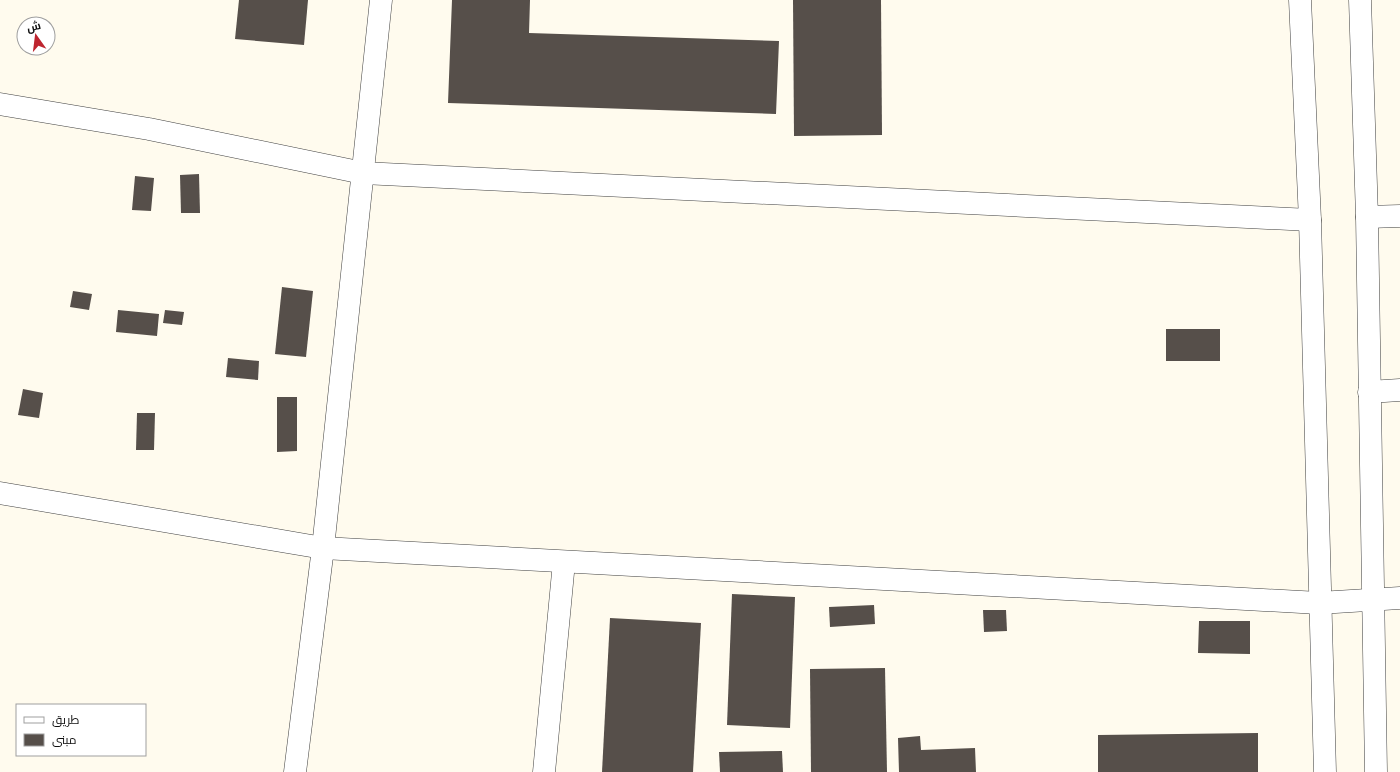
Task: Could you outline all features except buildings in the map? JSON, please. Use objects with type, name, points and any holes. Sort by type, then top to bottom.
[{"type":"street","points":[[296,772],[323,548],[381,0]]},
{"type":"street","points":[[1300,0],[1310,220],[1319,603],[1325,772]]},
{"type":"street","points":[[1360,0],[1367,217],[1376,772]]},
{"type":"street","points":[[0,104],[149,129],[363,173],[1310,220]]},
{"type":"street","points":[[1367,217],[1400,216]]},
{"type":"street","points":[[1369,392],[1400,390]]},
{"type":"street","points":[[0,493],[323,548],[1319,603],[1373,601],[1400,598]]},
{"type":"street","points":[[544,772],[564,562]]}]
